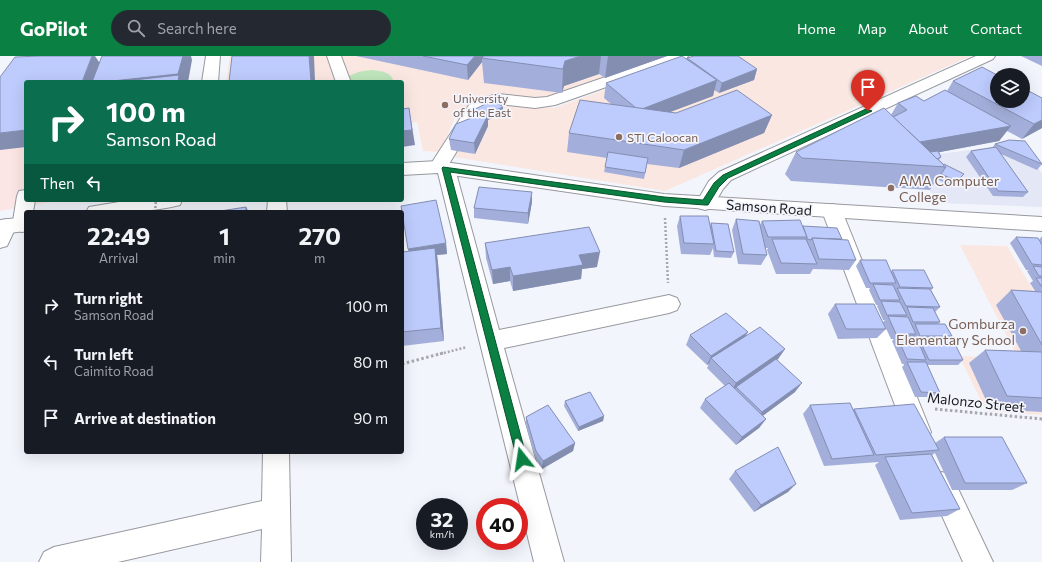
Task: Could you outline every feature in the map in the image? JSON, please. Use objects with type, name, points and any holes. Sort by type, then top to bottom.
[{"type":"main road","points":[[210,80],[212,56]]},
{"type":"main road","points":[[334,56],[342,80]]},
{"type":"main road","points":[[548,562],[491,341],[442,168],[475,108],[487,100],[499,99],[535,103],[549,102],[681,56]]},
{"type":"main road","points":[[705,203],[716,185],[726,176],[988,56]]},
{"type":"main road","name":"Samson Road","points":[[404,169],[442,168],[664,200],[1042,224]]},
{"type":"main road","points":[[11,229],[24,200]]},
{"type":"main road","points":[[109,210],[160,202]]},
{"type":"main road","points":[[832,211],[907,406],[931,462],[978,562]]},
{"type":"main road","points":[[491,341],[669,304]]},
{"type":"main road","points":[[276,454],[276,562]]},
{"type":"main road","points":[[54,562],[276,512]]},
{"type":"path","points":[[664,200],[669,304]]},
{"type":"path","points":[[404,363],[491,341]]},
{"type":"path","name":"Malonzo Street","points":[[907,406],[1042,419]]},
{"type":"shaded area","name":"University of the East","points":[[230,56],[694,56],[553,106],[517,102],[490,103],[455,118],[440,152],[423,151],[417,122],[404,123],[404,80],[226,80]]},
{"type":"shaded area","name":"STI Caloocan","points":[[698,56],[971,56],[665,191],[441,155],[458,118],[492,104],[517,103],[554,108]]},
{"type":"shaded area","points":[[24,84],[24,202],[51,202],[0,211],[0,104]]},
{"type":"shaded area","points":[[1019,143],[1042,173],[1042,207],[940,203],[903,159]]},
{"type":"shaded area","name":"Gomburza Elementary School","points":[[960,245],[1007,246],[1042,305],[1042,415],[986,411],[959,356],[1018,358]]},
{"type":"green space","points":[[372,70],[383,72],[391,76],[393,80],[344,80],[349,76]]},
{"type":"building","points":[[92,56],[83,80],[24,80],[24,130],[0,133],[0,77],[15,57]]},
{"type":"building","points":[[102,56],[183,56],[178,74],[122,80],[93,80]]},
{"type":"building","points":[[232,56],[309,56],[311,80],[229,80]]},
{"type":"building","points":[[423,56],[475,56],[467,65]]},
{"type":"building","points":[[484,56],[581,56],[565,61],[563,69],[482,58]]},
{"type":"building","points":[[682,56],[717,80],[642,109],[636,108],[606,83]]},
{"type":"building","points":[[694,56],[738,56],[757,69],[722,83],[687,58]]},
{"type":"building","points":[[982,67],[990,71],[990,101],[953,81]]},
{"type":"building","points":[[179,75],[178,80],[134,80]]},
{"type":"building","points":[[737,90],[772,115],[684,150],[569,133],[580,100],[676,113]]},
{"type":"building","points":[[945,90],[1011,126],[920,142],[893,117],[907,110],[898,103],[916,96],[924,101]]},
{"type":"building","points":[[1030,92],[1042,98],[1042,120],[1034,124],[1004,108],[1030,108]]},
{"type":"building","points":[[494,100],[503,107],[485,115],[480,115],[473,110]]},
{"type":"building","points":[[409,108],[412,130],[404,131],[404,109]]},
{"type":"building","points":[[884,108],[946,167],[802,158],[796,152]]},
{"type":"building","points":[[479,115],[488,115],[474,143],[449,139],[456,124]]},
{"type":"building","points":[[1009,140],[1025,141],[1042,164],[995,144]]},
{"type":"building","points":[[996,147],[1028,192],[998,191],[971,151]]},
{"type":"building","points":[[938,151],[941,157],[937,159],[930,152]]},
{"type":"building","points":[[608,152],[648,158],[645,173],[605,167]]},
{"type":"building","points":[[944,164],[964,174],[957,181],[941,174],[946,167],[943,165]]},
{"type":"building","points":[[479,187],[532,192],[528,213],[474,208]]},
{"type":"building","points":[[436,200],[446,243],[408,249],[404,224],[404,210],[402,210],[401,206]]},
{"type":"building","points":[[246,207],[246,210],[227,210]]},
{"type":"building","points":[[680,216],[708,216],[714,244],[684,243]]},
{"type":"building","points":[[736,219],[759,221],[767,255],[743,254]]},
{"type":"building","points":[[800,220],[807,237],[768,237],[762,221]]},
{"type":"building","points":[[711,223],[728,224],[734,252],[716,251]]},
{"type":"building","points":[[803,226],[837,228],[842,239],[807,239]]},
{"type":"building","points":[[589,227],[600,252],[579,255],[583,265],[513,276],[510,267],[492,270],[485,243]]},
{"type":"building","points":[[1016,237],[1038,238],[1042,245],[1042,265],[1032,264]]},
{"type":"building","points":[[812,238],[848,240],[856,260],[819,259]]},
{"type":"building","points":[[772,239],[806,239],[817,264],[781,263]]},
{"type":"building","points":[[435,248],[441,328],[404,332],[404,252]]},
{"type":"building","points":[[860,260],[886,260],[896,283],[870,283]]},
{"type":"building","points":[[1033,266],[1042,267],[1042,276],[1039,276]]},
{"type":"building","points":[[892,270],[924,270],[933,288],[900,287]]},
{"type":"building","points":[[1036,278],[1042,278],[1042,287]]},
{"type":"building","points":[[873,284],[893,285],[900,300],[880,300]]},
{"type":"building","points":[[897,288],[930,289],[940,307],[906,306]]},
{"type":"building","points":[[1011,290],[1042,292],[1042,345]]},
{"type":"building","points":[[881,301],[900,302],[907,315],[887,315]]},
{"type":"building","points":[[835,304],[874,304],[886,329],[846,329]]},
{"type":"building","points":[[907,307],[933,308],[940,322],[913,322]]},
{"type":"building","points":[[726,313],[748,332],[711,356],[690,335]]},
{"type":"building","points":[[888,316],[908,317],[916,334],[896,334]]},
{"type":"building","points":[[915,324],[945,324],[952,336],[920,336]]},
{"type":"building","points":[[760,327],[785,349],[736,383],[711,358]]},
{"type":"building","points":[[897,336],[916,336],[926,360],[907,359]]},
{"type":"building","points":[[919,339],[953,340],[963,360],[929,360]]},
{"type":"building","points":[[985,350],[1042,352],[1042,398],[1007,396]]},
{"type":"building","points":[[776,359],[802,383],[762,412],[736,387]]},
{"type":"building","points":[[907,362],[926,362],[940,393],[921,392]]},
{"type":"building","points":[[729,383],[766,419],[742,437],[705,399]]},
{"type":"building","points":[[590,392],[604,416],[579,427],[565,401]]},
{"type":"building","points":[[850,403],[874,455],[832,459],[810,405]]},
{"type":"building","points":[[914,404],[939,450],[876,455],[854,409]]},
{"type":"building","points":[[548,405],[575,443],[543,461],[536,451],[526,417]]},
{"type":"building","points":[[944,437],[1002,437],[1027,483],[965,483]]},
{"type":"building","points":[[778,447],[796,484],[761,505],[735,471]]},
{"type":"building","points":[[931,454],[960,509],[912,513],[885,457]]},
{"type":"place","name":"University of the East","points":[[445,105]]},
{"type":"place","name":"STI Caloocan","points":[[619,137]]},
{"type":"place","name":"AMA Computer College","points":[[891,188]]},
{"type":"place","name":"Gomburza Elementary School","points":[[1023,331]]},
{"type":"route","points":[[522,459],[446,168],[664,200],[705,203],[716,185],[726,176],[868,111]]}]
